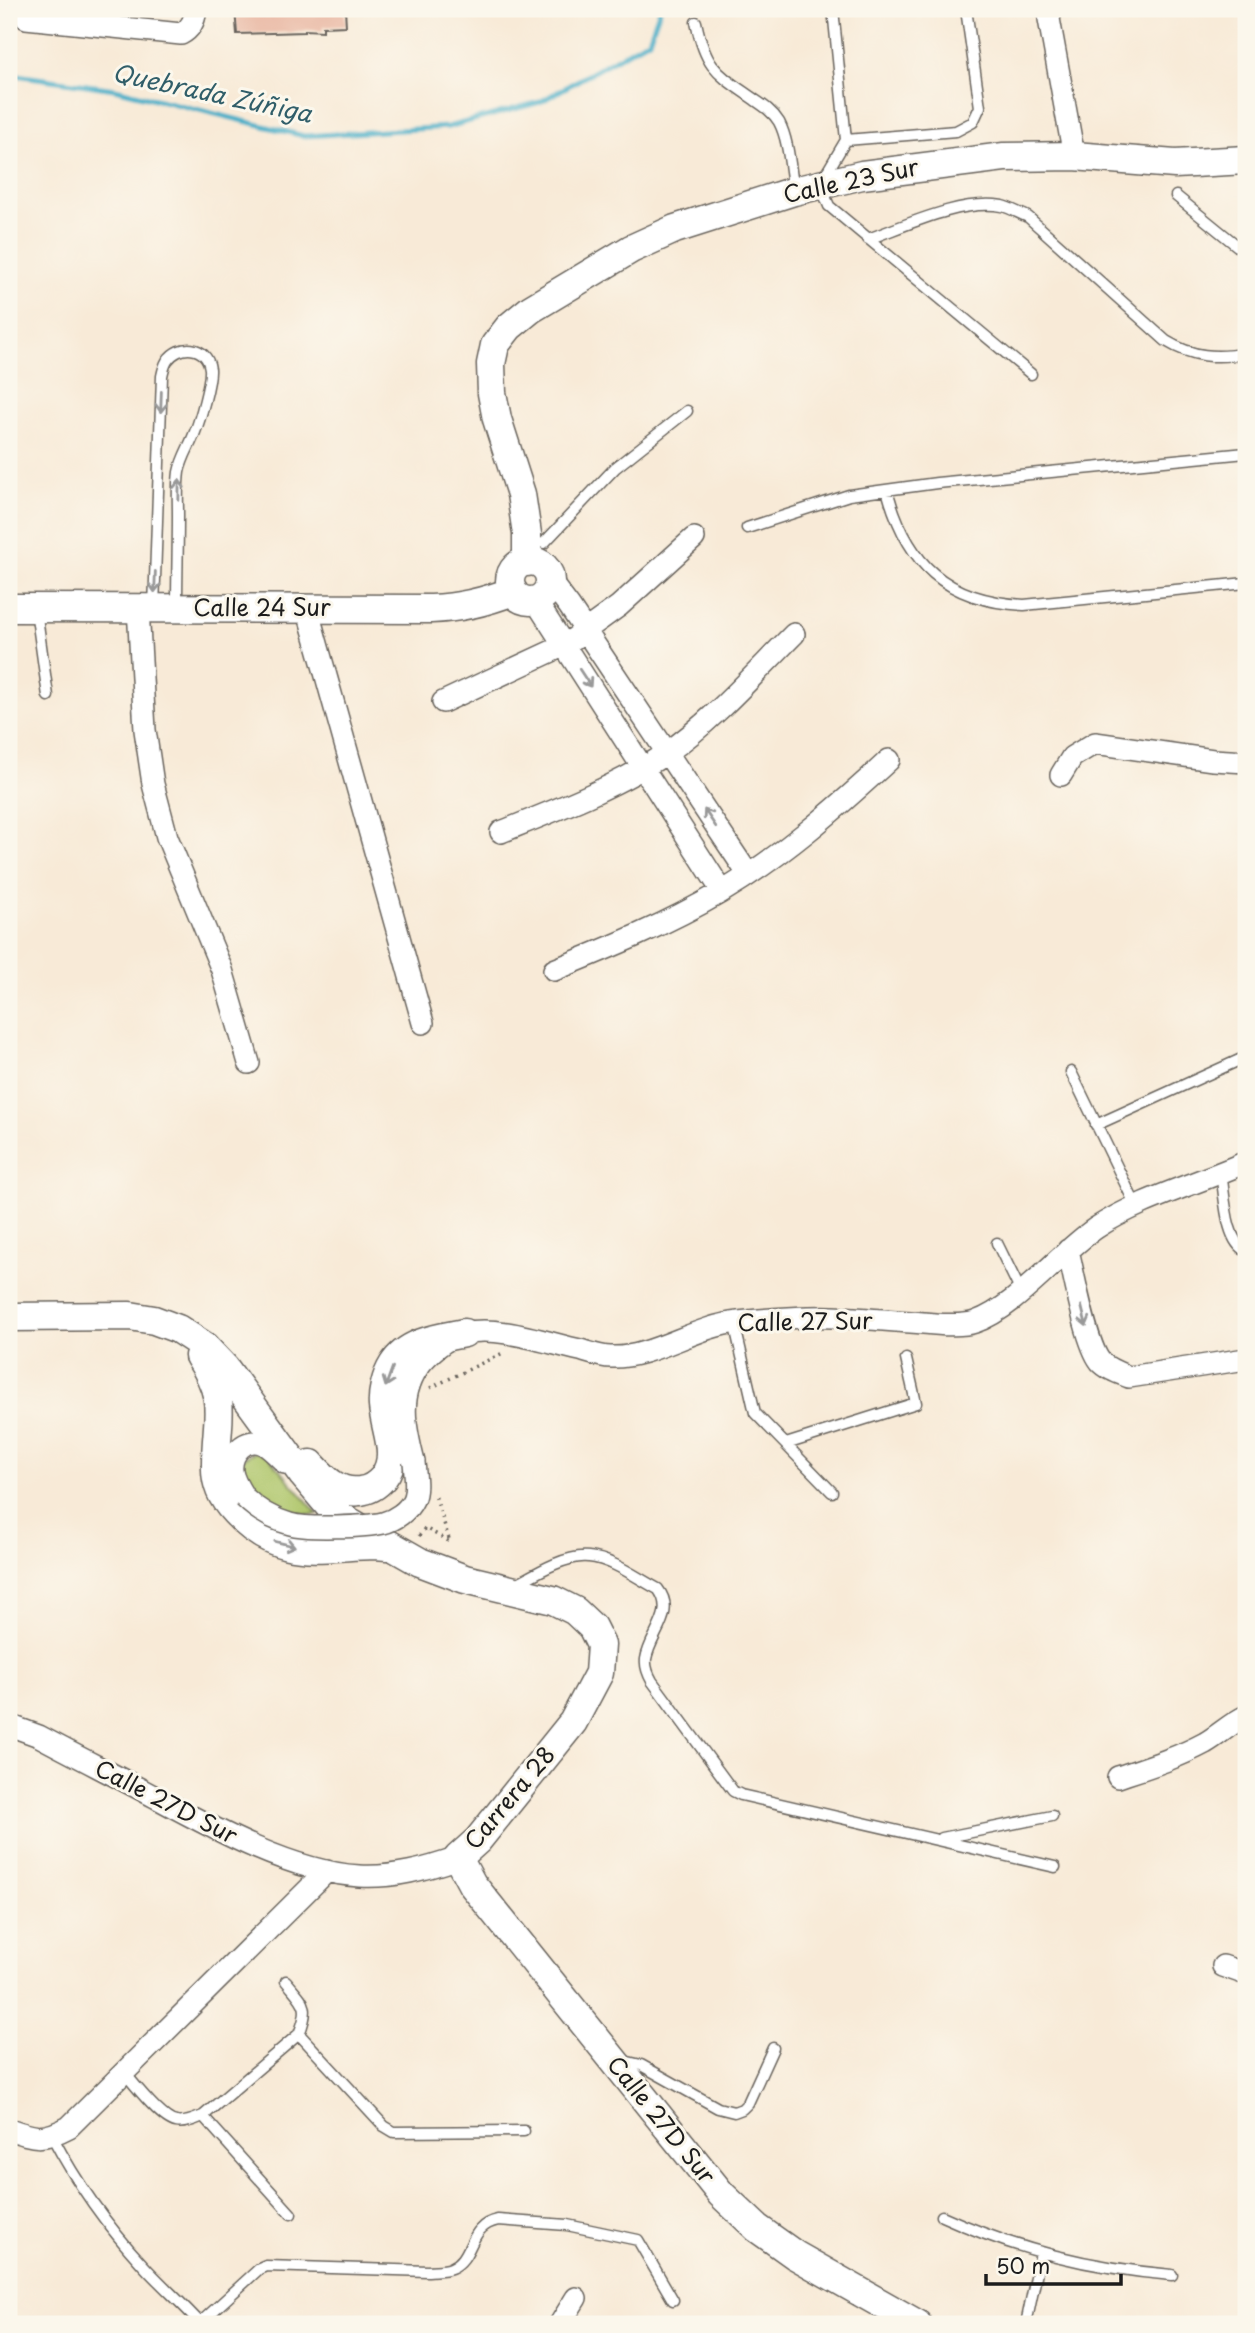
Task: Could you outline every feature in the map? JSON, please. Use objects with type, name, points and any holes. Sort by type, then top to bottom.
[{"type":"street","points":[[26,18],[181,34],[194,20],[196,9]]},
{"type":"street","points":[[1052,9],[1049,19],[1074,156]]},
{"type":"street","name":"Calle 23 Sur","points":[[535,574],[521,494],[505,446],[492,393],[491,364],[495,345],[509,327],[531,309],[631,249],[676,229],[807,187],[934,164],[1004,157],[1074,156],[1175,163],[1246,160]]},
{"type":"street","points":[[443,702],[565,645],[618,606],[694,538]]},
{"type":"street","points":[[535,574],[586,630],[748,874]]},
{"type":"street","points":[[535,574],[565,645],[722,891]]},
{"type":"street","name":"Calle 24 Sur","points":[[22,608],[460,608],[486,602],[535,574]]},
{"type":"street","points":[[156,607],[145,730],[153,784],[167,837],[222,970],[249,1063]]},
{"type":"street","points":[[307,608],[424,1023]]},
{"type":"street","points":[[501,832],[643,768],[667,753],[715,713],[794,634]]},
{"type":"street","points":[[1061,775],[1072,757],[1095,743],[1213,760],[1246,762]]},
{"type":"street","points":[[554,970],[624,942],[722,891],[834,811],[889,760]]},
{"type":"street","name":"Calle 27 Sur","points":[[216,1467],[232,1487],[273,1518],[305,1527],[385,1523],[400,1515],[414,1498],[414,1462],[404,1407],[408,1386],[427,1356],[445,1342],[464,1333],[505,1333],[610,1357],[628,1356],[695,1332],[734,1322],[831,1317],[953,1325],[975,1322],[1021,1292],[1096,1228],[1136,1206],[1246,1162]]},
{"type":"street","points":[[1068,1250],[1091,1343],[1100,1361],[1112,1370],[1129,1377],[1246,1359]]},
{"type":"street","points":[[9,1317],[130,1316],[178,1329],[204,1346],[331,1484],[354,1492],[367,1490],[379,1483],[387,1473],[392,1458],[383,1403],[385,1385],[392,1366],[403,1353],[414,1346],[464,1333]]},
{"type":"street","points":[[164,1324],[188,1343],[210,1375],[235,1453],[231,1461],[232,1475],[244,1497]]},
{"type":"street","points":[[225,1368],[322,1499]]},
{"type":"street","points":[[231,1441],[224,1428],[241,1419],[259,1423],[270,1431]]},
{"type":"street","points":[[231,1441],[216,1467],[219,1490],[242,1521],[262,1536],[280,1545],[294,1548],[361,1545],[409,1549]]},
{"type":"street","points":[[231,1441],[264,1444],[346,1521],[409,1549]]},
{"type":"street","name":"Carrera 28","points":[[327,1871],[359,1876],[392,1875],[425,1869],[458,1858],[478,1840],[573,1722],[599,1673],[601,1645],[592,1627],[575,1611],[553,1600],[465,1579],[409,1549]]},
{"type":"street","points":[[1118,1776],[1176,1758],[1208,1742],[1246,1716]]},
{"type":"street","name":"Calle 27D Sur","points":[[9,1725],[39,1736],[212,1828],[266,1852],[327,1871]]},
{"type":"street","name":"Calle 27D Sur","points":[[458,1858],[472,1884],[721,2194],[757,2228],[795,2255],[917,2324]]},
{"type":"street","points":[[9,2129],[36,2138],[52,2136],[69,2127],[327,1871]]},
{"type":"street","points":[[1223,1966],[1246,1974]]},
{"type":"street","points":[[560,2324],[576,2298]]},
{"type":"lane","points":[[807,187],[846,140],[833,9]]},
{"type":"lane","points":[[846,140],[956,131],[973,122],[980,107],[967,9]]},
{"type":"lane","points":[[695,22],[701,47],[709,63],[723,77],[769,110],[778,121],[807,187],[1031,374]]},
{"type":"lane","points":[[1175,196],[1246,253]]},
{"type":"lane","points":[[868,239],[956,209],[983,205],[1005,206],[1028,218],[1166,341],[1183,352],[1231,356],[1246,353]]},
{"type":"lane","points":[[187,348],[198,349],[206,357],[210,369],[208,386],[195,434],[185,451],[179,473],[156,607],[162,376],[165,363],[173,354],[187,348]]},
{"type":"lane","points":[[535,574],[608,475],[687,411]]},
{"type":"lane","points":[[747,528],[849,495],[937,483],[1246,453]]},
{"type":"lane","points":[[887,490],[900,532],[922,563],[955,588],[999,604],[1024,605],[1246,583]]},
{"type":"lane","points":[[22,608],[47,696]]},
{"type":"lane","points":[[1096,1125],[1246,1057]]},
{"type":"lane","points":[[1071,1072],[1136,1206]]},
{"type":"lane","points":[[1222,1173],[1232,1236],[1238,1247],[1246,1251]]},
{"type":"lane","points":[[997,1243],[1021,1292]]},
{"type":"lane","points":[[734,1322],[755,1413],[832,1492]]},
{"type":"lane","points":[[786,1444],[916,1403],[906,1359]]},
{"type":"lane","points":[[509,1588],[547,1568],[573,1558],[588,1556],[605,1561],[658,1589],[664,1597],[666,1607],[646,1659],[647,1671],[733,1791],[1055,1867]]},
{"type":"lane","points":[[936,1840],[1052,1816]]},
{"type":"lane","points":[[124,2072],[164,2116],[175,2122],[190,2121],[203,2116],[299,2034],[306,2017],[304,2003],[286,1981]]},
{"type":"lane","points":[[299,2034],[384,2126],[394,2133],[524,2131]]},
{"type":"lane","points":[[612,2059],[641,2066],[718,2108],[734,2112],[748,2103],[773,2048]]},
{"type":"lane","points":[[203,2116],[291,2214]]},
{"type":"lane","points":[[52,2136],[66,2162],[105,2218],[142,2264],[200,2324],[259,2269],[266,2266],[428,2271],[449,2269],[459,2263],[480,2227],[498,2220],[567,2225],[638,2240],[673,2300]]},
{"type":"lane","points":[[942,2216],[989,2237],[1041,2253],[1092,2265],[1172,2275]]},
{"type":"lane","points":[[1026,2324],[1041,2253]]},
{"type":"path","points":[[427,1389],[512,1348]]},
{"type":"path","points":[[409,1549],[425,1528],[450,1542],[444,1521]]},
{"type":"green space","points":[[256,1451],[268,1456],[318,1514],[287,1510],[256,1495],[241,1475],[241,1462]]},
{"type":"building","points":[[235,9],[345,9],[346,26],[323,27],[323,31],[237,34]]},
{"type":"waterway","name":"Quebrada Zúñiga","points":[[9,74],[115,89],[304,136],[448,127],[540,102],[649,40],[660,9]]}]
